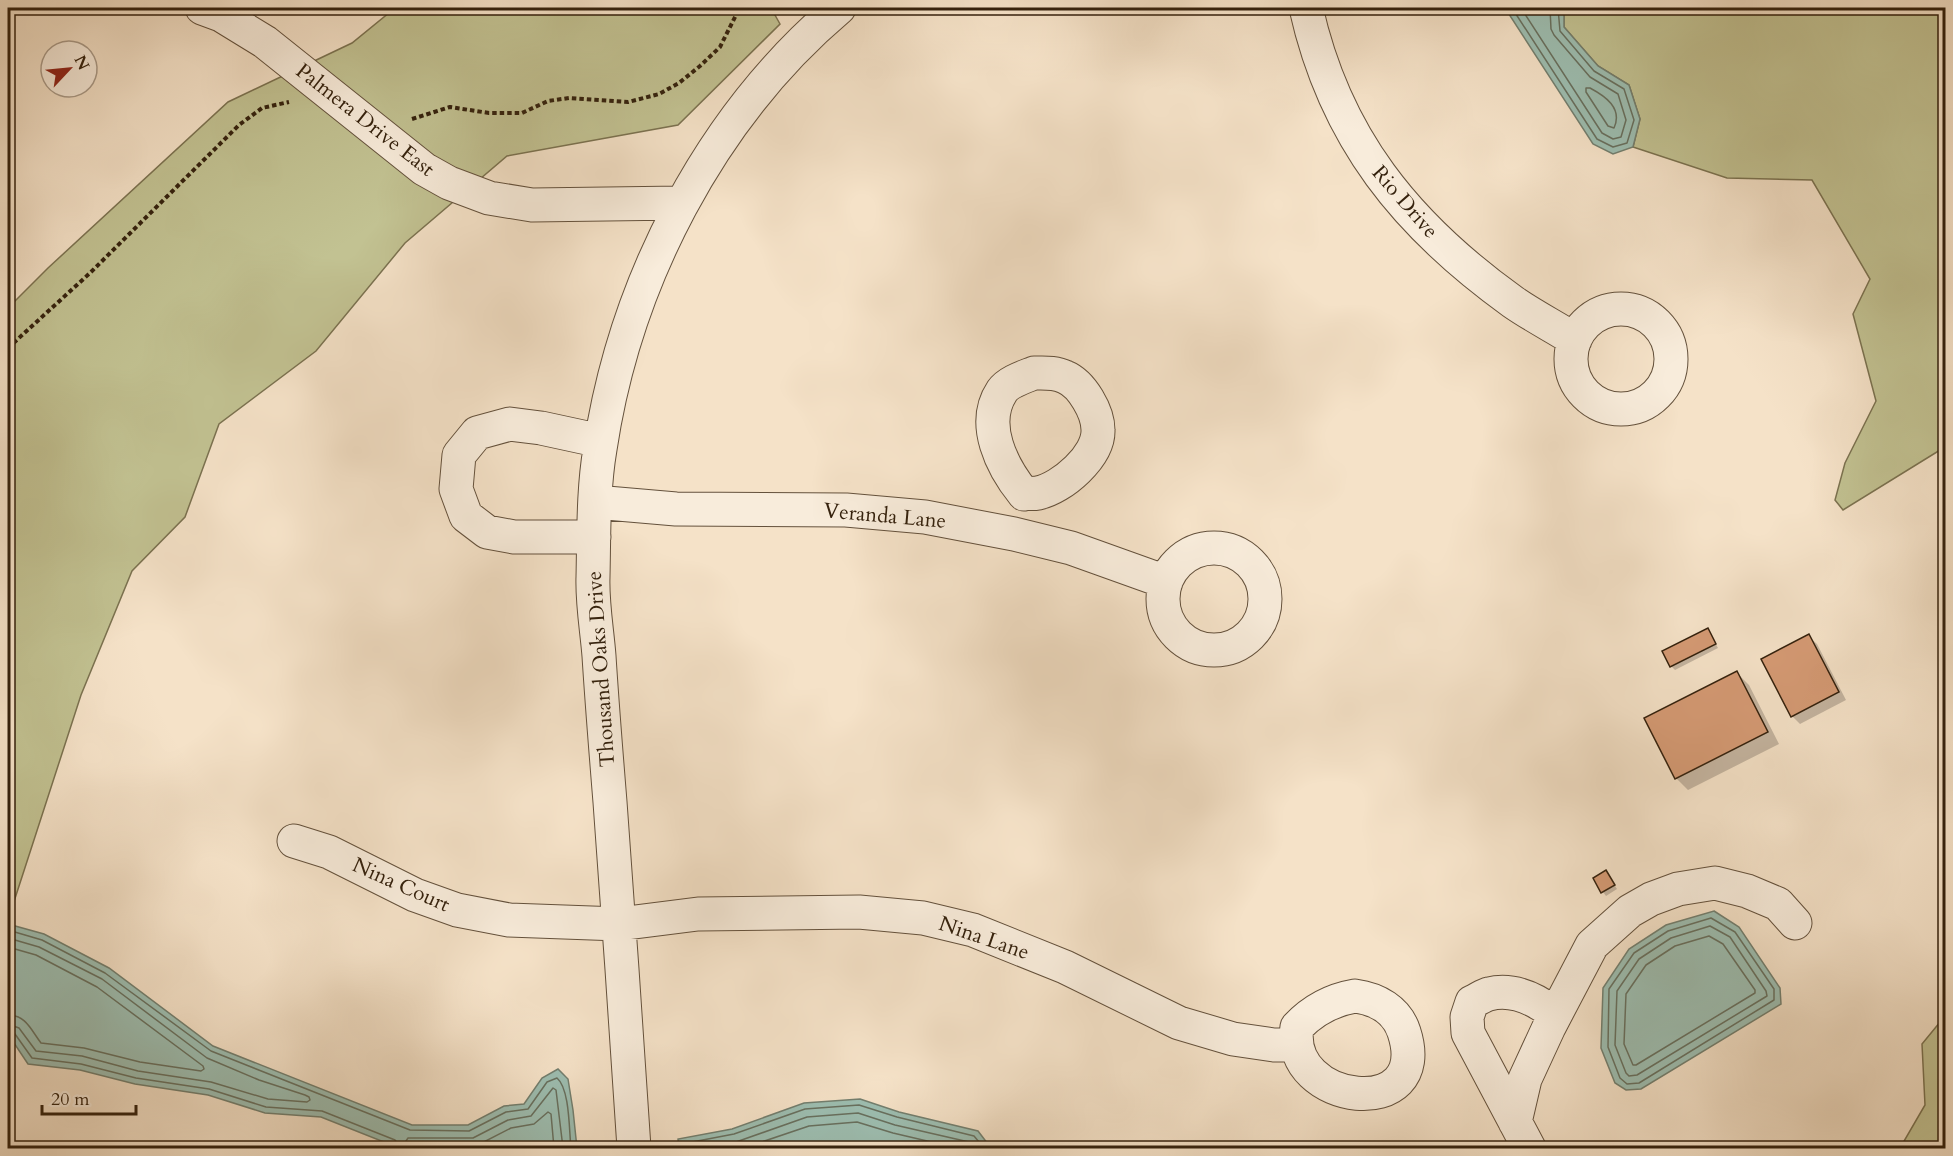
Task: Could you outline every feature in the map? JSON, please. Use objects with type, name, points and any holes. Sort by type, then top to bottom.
[{"type":"street","name":"Palmera Drive East","points":[[202,8],[221,15],[265,42],[424,169],[449,183],[489,198],[532,205],[681,204]]},
{"type":"street","points":[[681,204],[732,124],[776,69],[839,8]]},
{"type":"street","name":"Rio Drive","points":[[1306,8],[1328,82],[1358,142],[1382,180],[1411,214],[1443,245],[1514,302],[1575,340]]},
{"type":"street","name":"Thousand Oaks Drive","points":[[634,1149],[593,580],[595,502],[601,441],[618,364],[647,279],[681,204]]},
{"type":"street","points":[[594,537],[514,537],[486,532],[466,516],[456,489],[459,455],[477,433],[510,424],[601,441]]},
{"type":"street","points":[[1014,534],[1024,494]]},
{"type":"street","name":"Veranda Lane","points":[[595,502],[676,509],[846,510],[925,516],[1071,548],[1166,582]]},
{"type":"street","name":"Nina Court","points":[[294,841],[329,852],[415,895],[457,910],[509,920],[619,924]]},
{"type":"street","points":[[1522,1135],[1525,1079],[1555,1014],[1592,945],[1630,910],[1678,889],[1715,883],[1747,891],[1778,904],[1795,923]]},
{"type":"street","name":"Nina Lane","points":[[619,924],[698,914],[859,912],[923,918],[974,930],[1065,967],[1179,1023],[1233,1039],[1274,1045],[1296,1045]]},
{"type":"street","points":[[1522,1135],[1468,1033],[1467,1017],[1472,1002],[1489,994],[1510,993],[1538,1001],[1555,1014]]},
{"type":"green space","points":[[395,8],[771,8],[780,24],[678,125],[507,156],[405,243],[316,351],[219,424],[185,517],[132,571],[81,695],[8,920],[8,308],[48,268],[228,102],[352,43]]},
{"type":"green space","points":[[1564,8],[1945,8],[1945,447],[1843,510],[1835,500],[1845,463],[1876,401],[1853,314],[1870,279],[1812,180],[1727,178],[1633,147],[1640,119],[1629,85],[1598,66],[1564,27]]},
{"type":"green space","points":[[1945,1016],[1945,1148],[1900,1148],[1925,1105],[1922,1044]]},
{"type":"water","points":[[1505,8],[1564,8],[1564,27],[1598,66],[1629,85],[1640,119],[1633,147],[1613,154],[1593,144]]},
{"type":"water","points":[[1714,911],[1739,927],[1780,988],[1781,1004],[1641,1089],[1626,1090],[1615,1083],[1601,1048],[1603,988],[1629,949],[1666,925]]},
{"type":"water","points":[[8,924],[44,934],[109,968],[213,1046],[412,1125],[468,1125],[504,1106],[524,1104],[542,1078],[558,1069],[568,1079],[577,1148],[399,1148],[321,1117],[265,1113],[208,1095],[135,1084],[80,1070],[28,1064],[8,1034]]},
{"type":"water","points":[[860,1099],[899,1112],[978,1131],[991,1148],[679,1148],[678,1139],[732,1129],[804,1103]]},
{"type":"building","points":[[1708,628],[1716,644],[1670,667],[1662,651]]},
{"type":"building","points":[[1809,634],[1839,692],[1791,717],[1761,659]]},
{"type":"building","points":[[1737,671],[1768,732],[1675,779],[1644,718]]},
{"type":"building","points":[[1606,870],[1615,885],[1601,893],[1593,878]]}]
